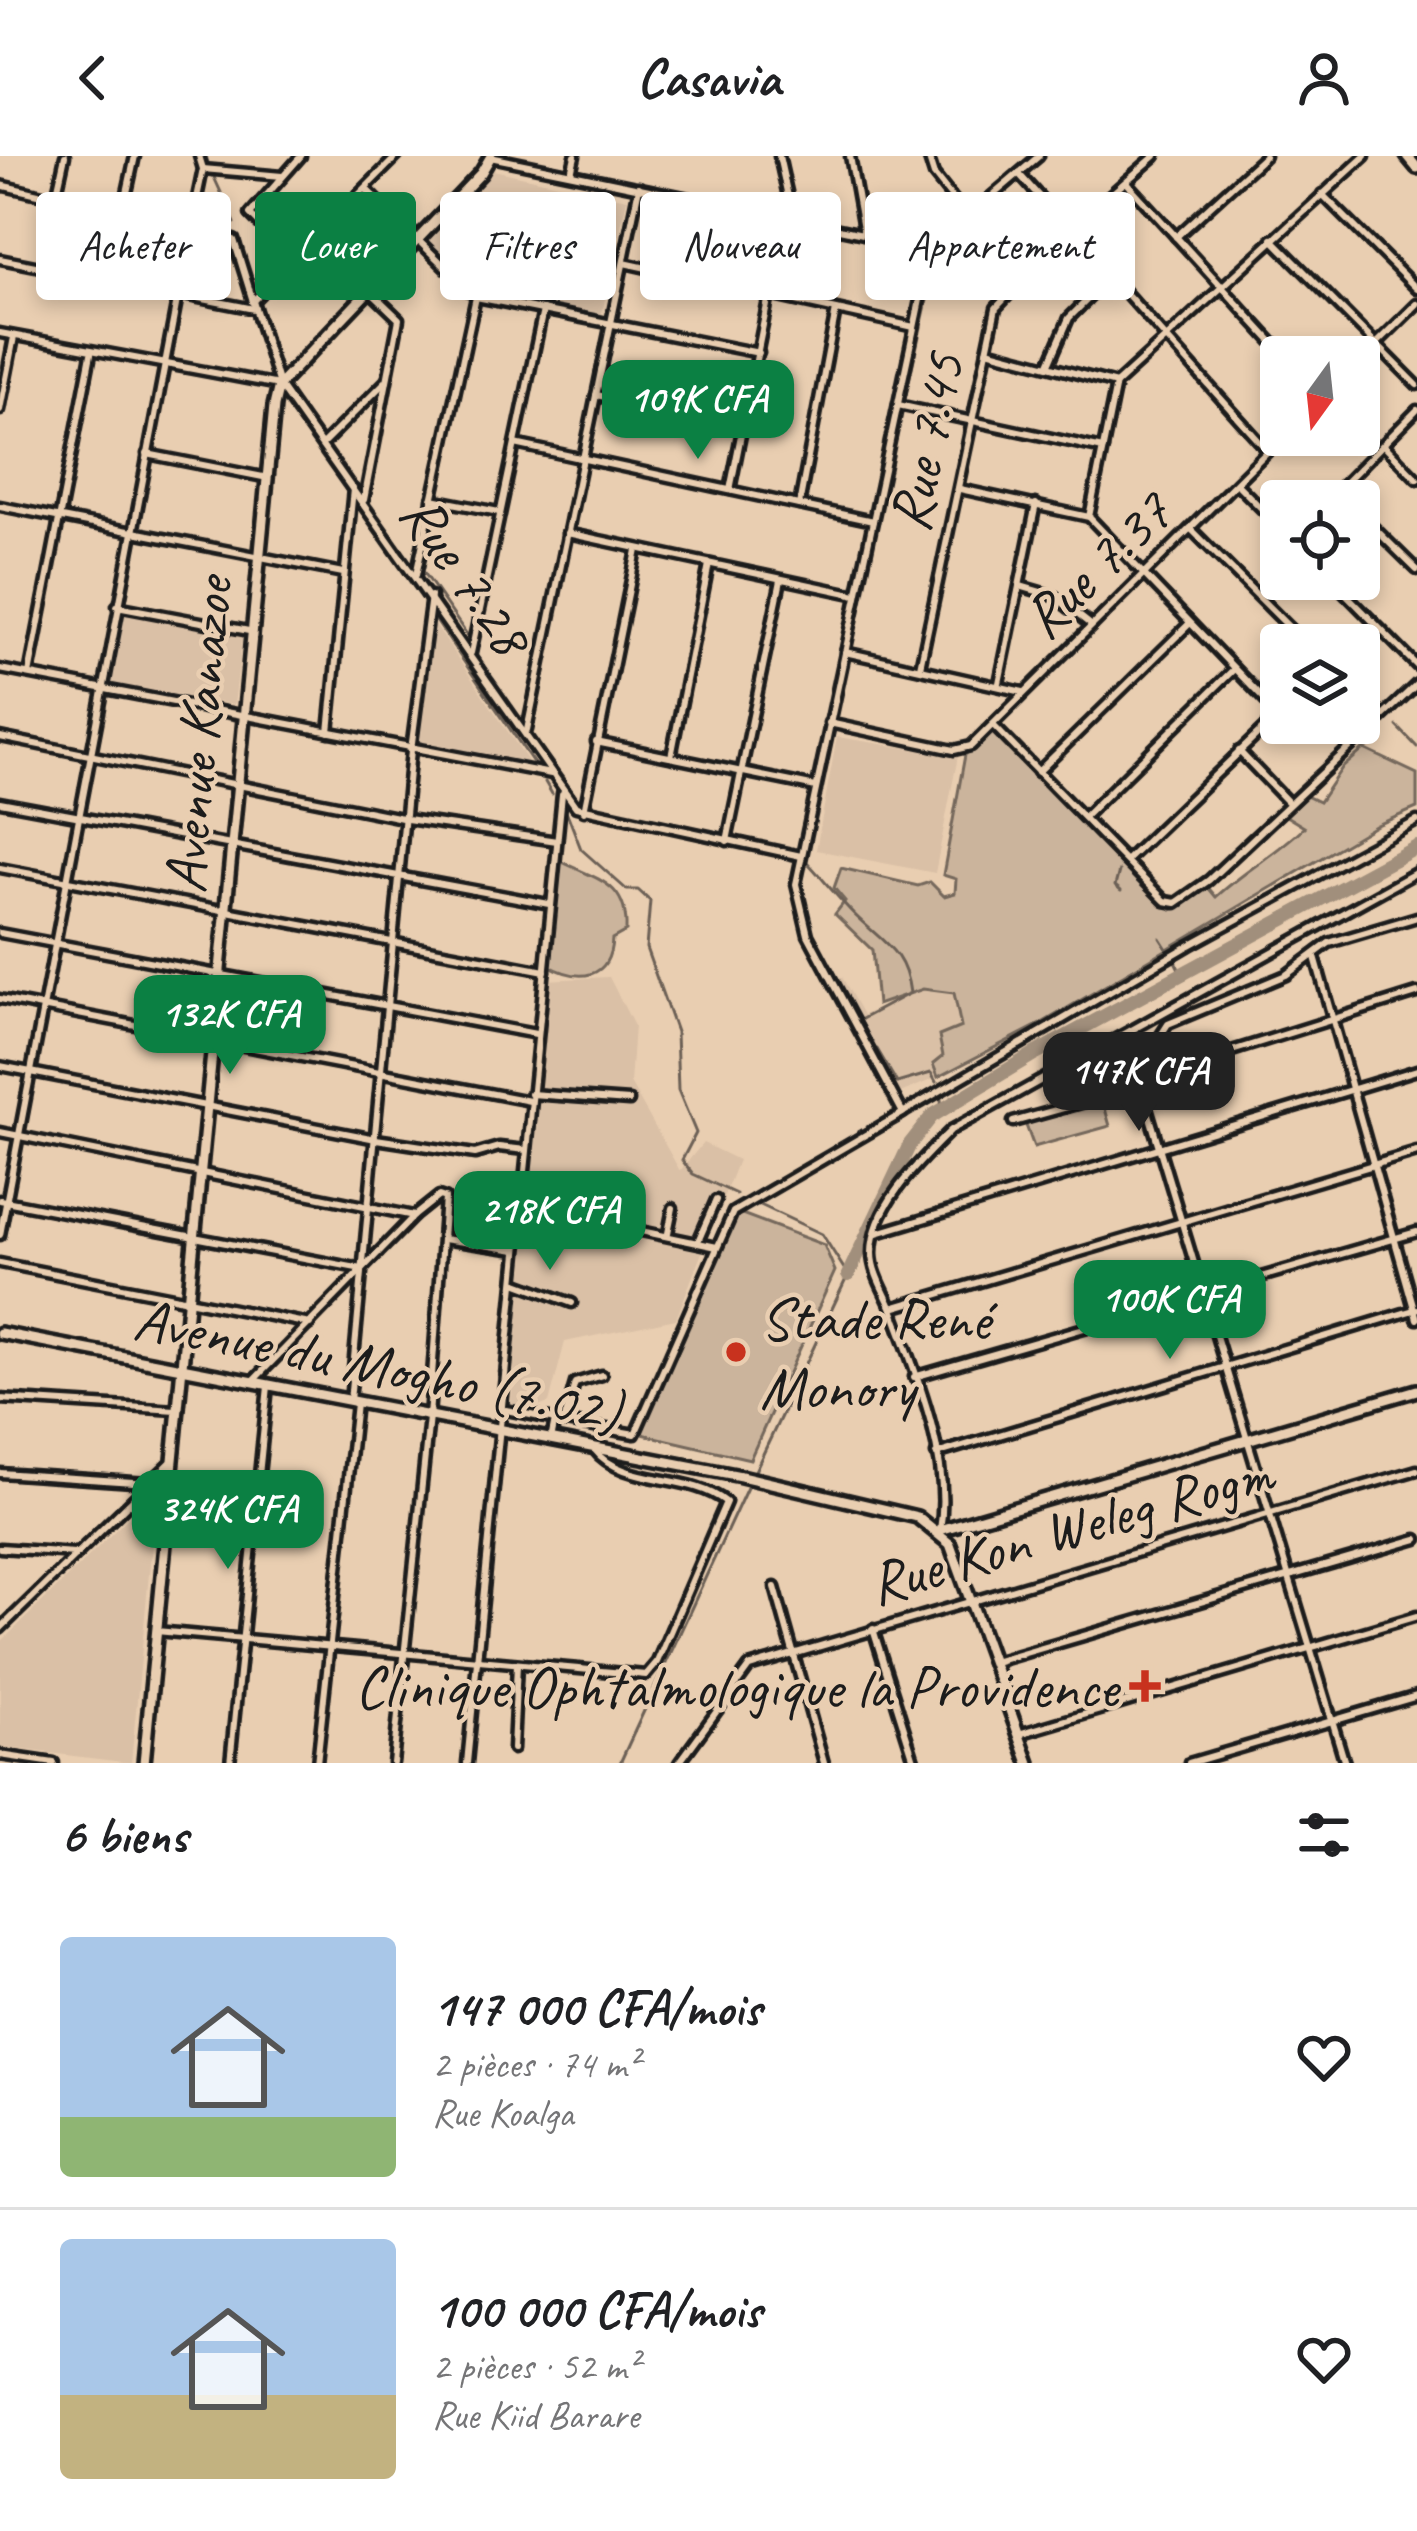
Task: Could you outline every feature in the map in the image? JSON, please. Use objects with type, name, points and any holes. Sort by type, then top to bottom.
[{"type":"street","points":[[57,192],[65,156]]},
{"type":"street","points":[[127,192],[135,156]]},
{"type":"street","points":[[198,192],[203,169],[199,156]]},
{"type":"street","points":[[232,168],[234,156]]},
{"type":"street","points":[[269,192],[301,156]]},
{"type":"street","points":[[363,192],[397,156]]},
{"type":"street","points":[[440,262],[416,238],[490,156],[659,192]]},
{"type":"street","points":[[571,173],[575,156]]},
{"type":"street","points":[[778,156],[787,192]]},
{"type":"street","points":[[841,229],[864,234],[850,156]]},
{"type":"street","points":[[928,156],[934,176],[947,192]]},
{"type":"street","points":[[999,192],[1039,156]]},
{"type":"street","name":"Rue 7.45","points":[[1114,192],[1155,156]]},
{"type":"street","points":[[1176,237],[1265,156]]},
{"type":"street","points":[[1090,517],[1116,384],[1364,156]]},
{"type":"street","points":[[1407,156],[1417,168]]},
{"type":"street","points":[[203,169],[282,176]]},
{"type":"street","points":[[1019,174],[1035,192]]},
{"type":"street","points":[[1126,182],[1266,336]]},
{"type":"street","points":[[0,185],[36,193]]},
{"type":"street","points":[[526,732],[639,188]]},
{"type":"street","points":[[366,189],[369,192]]},
{"type":"street","points":[[1322,194],[1417,289]]},
{"type":"street","name":"Rue 7.28","points":[[231,238],[279,385],[471,653],[562,790],[584,811]]},
{"type":"street","points":[[1272,239],[1369,336]]},
{"type":"street","points":[[0,259],[36,266]]},
{"type":"street","points":[[624,263],[640,267]]},
{"type":"street","points":[[0,1235],[177,300]]},
{"type":"street","points":[[212,300],[253,306],[258,300]]},
{"type":"street","points":[[0,333],[279,385],[357,300]]},
{"type":"street","points":[[364,500],[399,319],[379,300]]},
{"type":"street","points":[[416,575],[475,300]]},
{"type":"street","points":[[491,300],[759,353]]},
{"type":"street","points":[[730,490],[768,300]]},
{"type":"street","points":[[791,300],[915,327]]},
{"type":"street","points":[[903,1113],[808,935],[796,884],[920,300]]},
{"type":"street","name":"Rue 7.45","points":[[920,667],[1001,300]]},
{"type":"street","points":[[1049,364],[1069,318],[1087,300]]},
{"type":"street","points":[[1130,300],[1260,442]]},
{"type":"street","points":[[1380,341],[1417,304]]},
{"type":"street","points":[[471,653],[542,310]]},
{"type":"street","points":[[799,505],[836,310]]},
{"type":"street","points":[[0,410],[14,337]]},
{"type":"street","points":[[1380,347],[1417,385]]},
{"type":"street","points":[[987,350],[1116,384]]},
{"type":"street","points":[[29,674],[91,353]]},
{"type":"street","points":[[324,443],[389,378]]},
{"type":"street","name":"Avenue Kanazoe","points":[[143,1763],[263,477],[279,385]]},
{"type":"street","points":[[596,395],[744,424]]},
{"type":"street","points":[[898,405],[1103,449]]},
{"type":"street","points":[[1348,480],[1417,410]]},
{"type":"street","points":[[515,444],[873,520]]},
{"type":"street","points":[[1384,445],[1417,478]]},
{"type":"street","points":[[147,454],[263,477]]},
{"type":"street","name":"Rue 7.37","points":[[829,723],[964,750],[1263,456]]},
{"type":"street","points":[[1237,484],[1260,507]]},
{"type":"street","points":[[329,732],[353,485]]},
{"type":"street","points":[[960,489],[1090,517],[1260,693]]},
{"type":"street","points":[[432,499],[501,512]]},
{"type":"street","points":[[999,683],[1036,504]]},
{"type":"street","points":[[0,506],[343,573]]},
{"type":"street","points":[[1191,529],[1285,624]]},
{"type":"street","points":[[567,533],[857,595]]},
{"type":"street","points":[[1380,534],[1417,570]]},
{"type":"street","points":[[637,548],[584,811],[801,856]]},
{"type":"street","points":[[671,757],[709,563]]},
{"type":"street","points":[[727,841],[781,579]]},
{"type":"street","points":[[1020,586],[1054,596],[1090,625]]},
{"type":"street","points":[[317,1763],[411,750],[431,596]]},
{"type":"street","points":[[1352,600],[1417,666]]},
{"type":"street","points":[[117,606],[249,631]]},
{"type":"street","points":[[1038,772],[1189,624]]},
{"type":"street","points":[[845,652],[999,683],[1024,693]]},
{"type":"street","points":[[0,669],[551,774]]},
{"type":"street","points":[[1084,817],[1234,669]]},
{"type":"street","points":[[1380,718],[1417,684]]},
{"type":"street","points":[[993,725],[1165,901],[1176,903],[1209,880],[1352,744]]},
{"type":"street","points":[[1128,859],[1260,731]]},
{"type":"street","points":[[0,737],[406,819],[557,842]]},
{"type":"street","points":[[596,742],[815,787]]},
{"type":"street","points":[[1239,751],[1288,802]]},
{"type":"street","points":[[467,1763],[562,790]]},
{"type":"street","points":[[0,802],[399,880],[549,904]]},
{"type":"street","points":[[504,1409],[635,1434],[733,1212],[1417,821]]},
{"type":"street","points":[[0,868],[392,946],[545,971]]},
{"type":"street","points":[[1029,1763],[972,1601],[940,1530],[946,1492],[914,1377],[872,1259],[877,1233],[899,1188],[952,1130],[1417,872]]},
{"type":"street","points":[[1158,1074],[1159,1038],[1168,1024],[1192,1018],[1315,957],[1329,944],[1417,917]]},
{"type":"street","points":[[0,933],[536,1034]]},
{"type":"street","points":[[936,1454],[1416,1313],[1315,957]]},
{"type":"street","points":[[1345,1763],[1143,1094],[1145,1084],[1158,1074],[1417,993]]},
{"type":"street","points":[[0,999],[383,1074],[531,1097],[628,1101]]},
{"type":"street","points":[[0,1066],[475,1154],[499,1147],[526,1150]]},
{"type":"street","points":[[877,1233],[1417,1070]]},
{"type":"street","points":[[1013,1122],[1121,1093],[1143,1094]]},
{"type":"street","points":[[0,1132],[414,1216]]},
{"type":"street","points":[[892,1308],[1417,1152]]},
{"type":"street","points":[[252,1383],[414,1216],[442,1196],[429,1417],[394,1763]]},
{"type":"street","points":[[3,1200],[362,1271]]},
{"type":"street","points":[[699,1239],[716,1201]]},
{"type":"street","points":[[520,1206],[717,1246]]},
{"type":"street","points":[[668,1233],[673,1208]]},
{"type":"street","points":[[914,1377],[1417,1232]]},
{"type":"street","points":[[443,1239],[517,1250]]},
{"type":"street","points":[[0,1263],[310,1324]]},
{"type":"street","points":[[514,1282],[572,1303]]},
{"type":"street","name":"Avenue du Mogho (7.02)","points":[[0,1334],[766,1481],[907,1514],[940,1530]]},
{"type":"street","points":[[551,1440],[575,1383],[602,1375]]},
{"type":"street","points":[[230,1763],[268,1386]]},
{"type":"street","points":[[940,1530],[1417,1390]]},
{"type":"street","points":[[0,1399],[176,1410]]},
{"type":"street","points":[[156,1631],[646,1675],[657,1663],[727,1508],[710,1489],[621,1468],[592,1448]]},
{"type":"street","points":[[0,1630],[172,1461]]},
{"type":"street","name":"Rue Kon Weleg Rogm","points":[[679,1763],[749,1667],[1417,1470]]},
{"type":"street","points":[[0,1473],[148,1483]]},
{"type":"street","points":[[126,1504],[168,1510]]},
{"type":"street","points":[[994,1662],[1417,1539]]},
{"type":"street","points":[[0,1548],[75,1553]]},
{"type":"street","points":[[775,1587],[824,1763]]},
{"type":"street","points":[[1019,1734],[1417,1616]]},
{"type":"street","points":[[874,1629],[915,1763]]},
{"type":"street","points":[[513,1749],[518,1664]]},
{"type":"street","points":[[1189,1763],[1417,1696]]},
{"type":"street","points":[[0,1755],[54,1763]]},
{"type":"shaded area","points":[[493,170],[595,192],[472,192]]},
{"type":"shaded area","points":[[616,197],[627,199],[616,249]]},
{"type":"shaded area","points":[[440,226],[440,256],[425,242]]},
{"type":"shaded area","points":[[517,300],[605,300],[601,317]]},
{"type":"shaded area","points":[[118,608],[243,632],[234,705],[106,682]]},
{"type":"shaded area","points":[[431,619],[532,767],[415,747]]},
{"type":"shaded area","points":[[991,731],[1172,910],[1206,885],[1216,897],[1293,837],[1304,827],[1286,816],[1306,796],[1319,802],[1342,768],[1364,749],[1417,774],[1417,808],[1377,825],[1042,1023],[938,1077],[933,1064],[943,1056],[939,1036],[961,1027],[954,993],[923,989],[877,1005],[872,950],[835,914],[845,901],[834,888],[841,868],[918,886],[930,882],[944,896],[955,893],[956,879],[943,875],[965,755]]},
{"type":"shaded area","points":[[837,737],[958,756],[935,873],[816,850]]},
{"type":"shaded area","points":[[560,861],[608,885],[622,902],[626,931],[612,939],[606,962],[591,974],[571,974],[548,965]]},
{"type":"shaded area","points":[[609,977],[634,1026],[630,1083],[680,1171],[703,1143],[738,1160],[676,1319],[565,1342],[549,1403],[510,1417],[544,980]]},
{"type":"shaded area","points":[[842,977],[863,1015],[923,989],[954,992],[962,1027],[934,1064],[938,1077],[898,1094],[836,980]]},
{"type":"shaded area","points":[[1102,1098],[1110,1126],[1034,1147],[1024,1120]]},
{"type":"shaded area","name":"Stade René Monory","points":[[734,1211],[824,1245],[835,1271],[750,1459],[638,1433]]},
{"type":"shaded area","points":[[136,1510],[154,1521],[131,1763],[0,1747],[0,1643]]},
{"type":"waterway","points":[[206,156],[208,163]]},
{"type":"waterway","points":[[213,175],[235,223]]},
{"type":"waterway","points":[[239,236],[253,289]]},
{"type":"waterway","points":[[905,399],[927,300]]},
{"type":"waterway","points":[[470,639],[423,571],[479,307]]},
{"type":"waterway","points":[[359,506],[407,577]]},
{"type":"waterway","points":[[434,618],[534,764]]},
{"type":"waterway","points":[[1397,726],[1417,747]]},
{"type":"waterway","points":[[545,782],[552,794]]},
{"type":"waterway","points":[[567,813],[581,849],[627,890],[638,890],[650,901],[646,948],[676,1032],[678,1090],[696,1133],[682,1160],[693,1174],[736,1194]]},
{"type":"waterway","points":[[848,1275],[910,1144],[932,1116],[1034,1054],[1417,847]]},
{"type":"waterway","points":[[808,863],[904,968],[910,993],[860,1020],[870,1039]]},
{"type":"waterway","points":[[1119,871],[1115,886],[1121,891]]},
{"type":"waterway","points":[[1160,938],[1169,952]]},
{"type":"waterway","points":[[1174,959],[1182,975]]},
{"type":"waterway","points":[[877,1049],[897,1083],[931,1073],[936,1082]]},
{"type":"waterway","points":[[940,1095],[943,1110]]},
{"type":"waterway","points":[[754,1473],[848,1275],[822,1234],[756,1203]]},
{"type":"waterway","points":[[620,1763],[750,1481]]},
{"type":"place","name":"Stade René Monory","points":[[736,1352]]},
{"type":"place","name":"Clinique Ophtalmologique la Providence","points":[[1145,1686]]}]
